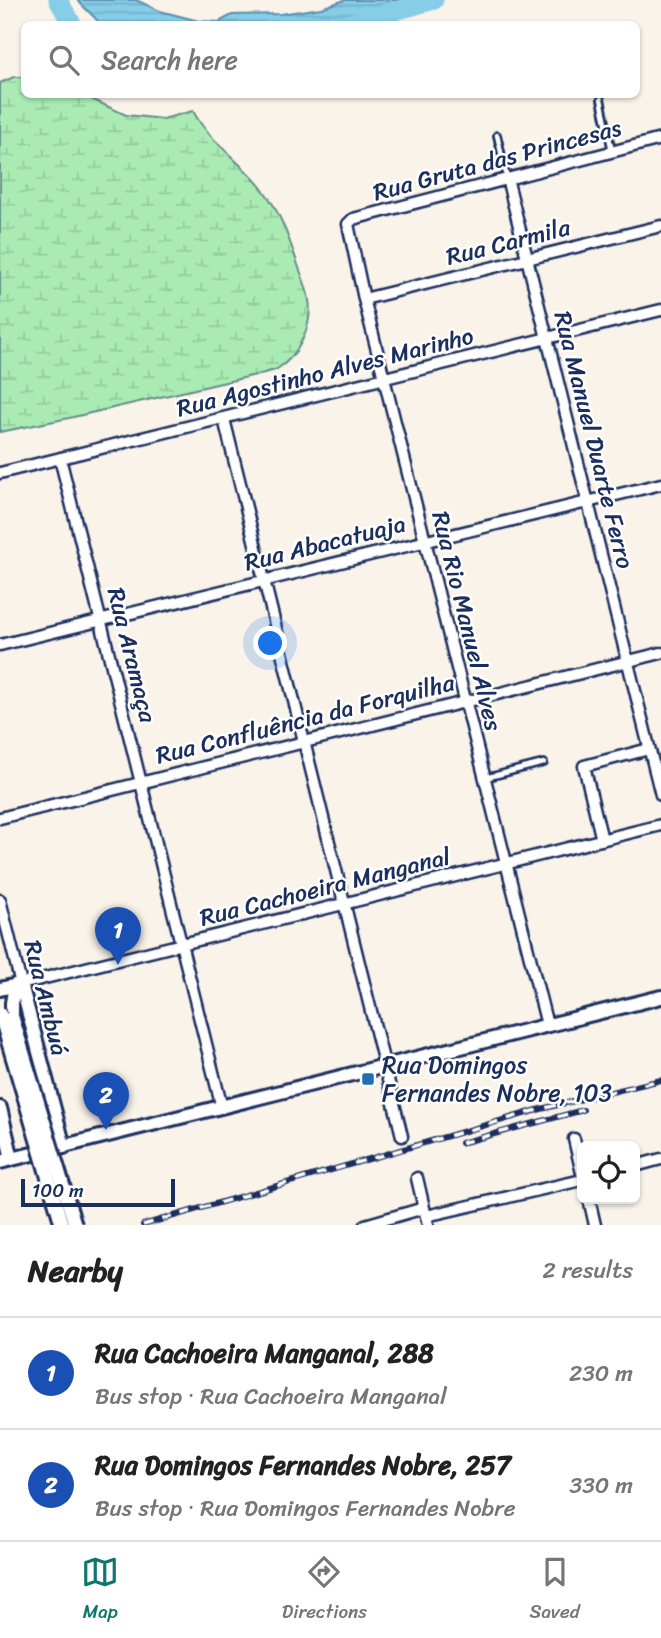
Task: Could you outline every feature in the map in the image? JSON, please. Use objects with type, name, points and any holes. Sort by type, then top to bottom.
[{"type":"street","name":"Rua Gruta das Princesas","points":[[348,227],[353,219],[661,139]]},
{"type":"street","name":"Rua Manuel Duarte Ferro","points":[[507,178],[661,795]]},
{"type":"street","name":"Rua Carmila","points":[[364,299],[661,226]]},
{"type":"street","name":"Rua Rio Manuel Alves","points":[[348,227],[547,1025]]},
{"type":"street","name":"Rua Agostinho Alves Marinho","points":[[0,473],[661,310]]},
{"type":"street","points":[[224,419],[402,1136]]},
{"type":"street","name":"Rua Aramaça","points":[[61,458],[222,1108]]},
{"type":"street","name":"Rua Abacatuaja","points":[[0,645],[661,484]]},
{"type":"street","name":"Rua Confluência da Forquilha","points":[[0,818],[661,653]]},
{"type":"street","points":[[602,840],[584,766],[649,749]]},
{"type":"street","name":"Rua Cachoeira Manganal","points":[[0,989],[661,825]]},
{"type":"street","name":"Rua Ambuá","points":[[0,900],[18,985],[64,1147]]},
{"type":"street","points":[[18,985],[6,1015],[62,1225]]},
{"type":"street","points":[[0,1108],[6,1160],[661,997]]},
{"type":"street","points":[[6,1015],[75,1225]]},
{"type":"street","points":[[574,1139],[577,1152]]},
{"type":"street","points":[[640,1165],[661,1159]]},
{"type":"street","points":[[417,1178],[426,1216]]},
{"type":"street","points":[[365,1225],[426,1216],[577,1181]]},
{"type":"street","points":[[590,1204],[595,1225]]},
{"type":"lane","points":[[601,99],[612,151]]},
{"type":"lane","name":"Rua Manuel Duarte Ferro","points":[[498,135],[507,178]]},
{"type":"lane","points":[[484,778],[544,763]]},
{"type":"green space","points":[[21,77],[21,98],[89,98],[126,115],[163,119],[193,111],[200,123],[264,191],[279,215],[290,241],[307,290],[310,310],[303,339],[292,356],[275,370],[256,375],[0,432],[0,83]]},
{"type":"water","points":[[77,0],[136,0],[160,11],[199,21],[98,21]]},
{"type":"water","points":[[345,0],[417,0],[357,21],[221,21],[232,15],[280,14],[321,8]]},
{"type":"waterway","points":[[58,0],[70,21]]},
{"type":"waterway","points":[[359,21],[434,0]]},
{"type":"railway","points":[[143,1225],[541,1109],[661,1080]]},
{"type":"railway","points":[[461,1143],[583,1110]]},
{"type":"place","name":"Rua Cachoeira Manganal, 288","points":[[118,965]]},
{"type":"place","name":"Rua Domingos Fernandes Nobre, 103","points":[[368,1079]]},
{"type":"place","name":"Rua Domingos Fernandes Nobre, 257","points":[[106,1130]]}]
